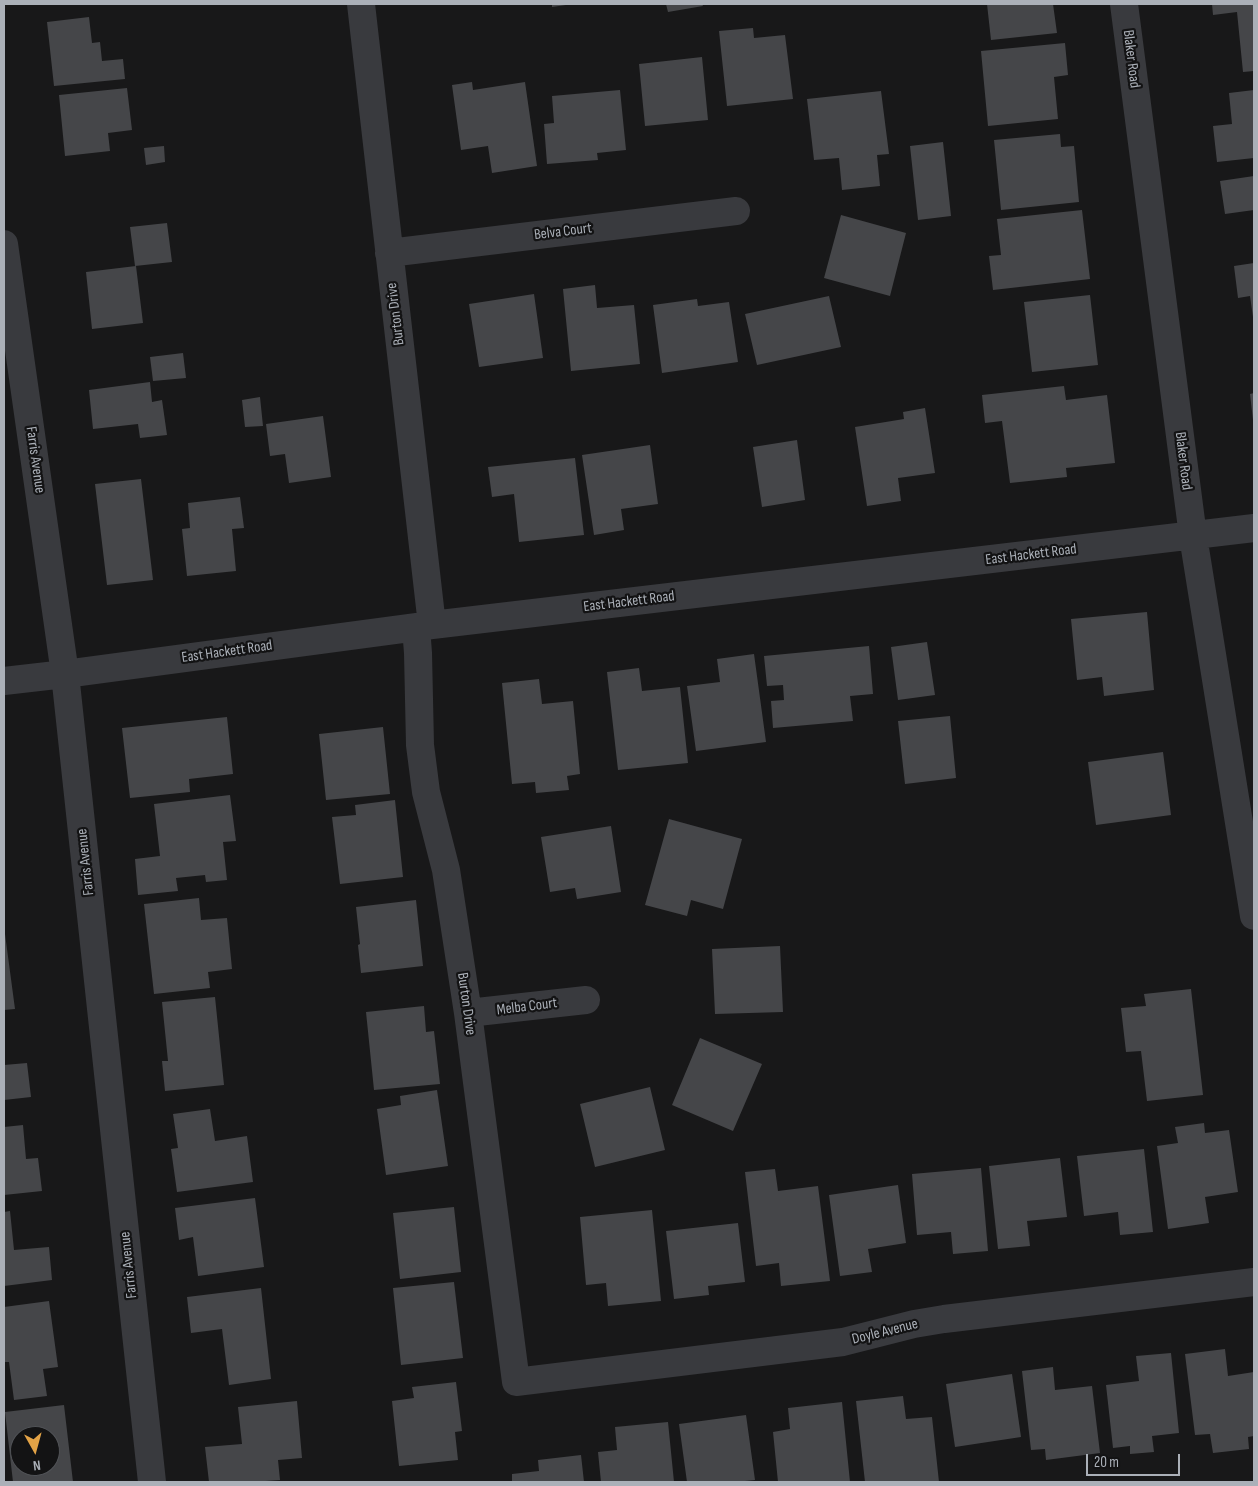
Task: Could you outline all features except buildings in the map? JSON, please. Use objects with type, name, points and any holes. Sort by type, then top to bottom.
[{"type":"street","name":"Burton Drive","points":[[361,4],[389,253],[424,626],[418,652],[420,745],[426,792],[446,870],[468,1013],[516,1382]]},
{"type":"street","name":"Blaker Road","points":[[1124,4],[1193,536],[1254,916]]},
{"type":"street","name":"Belva Court","points":[[389,253],[736,211]]},
{"type":"street","name":"Farris Avenue","points":[[4,244],[65,674],[152,1482]]},
{"type":"street","name":"East Hackett Road","points":[[4,681],[424,626],[1254,528]]},
{"type":"street","name":"Melba Court","points":[[468,1013],[586,1000]]},
{"type":"street","name":"Doyle Avenue","points":[[516,1382],[843,1342],[914,1324],[944,1319],[1254,1282]]}]
